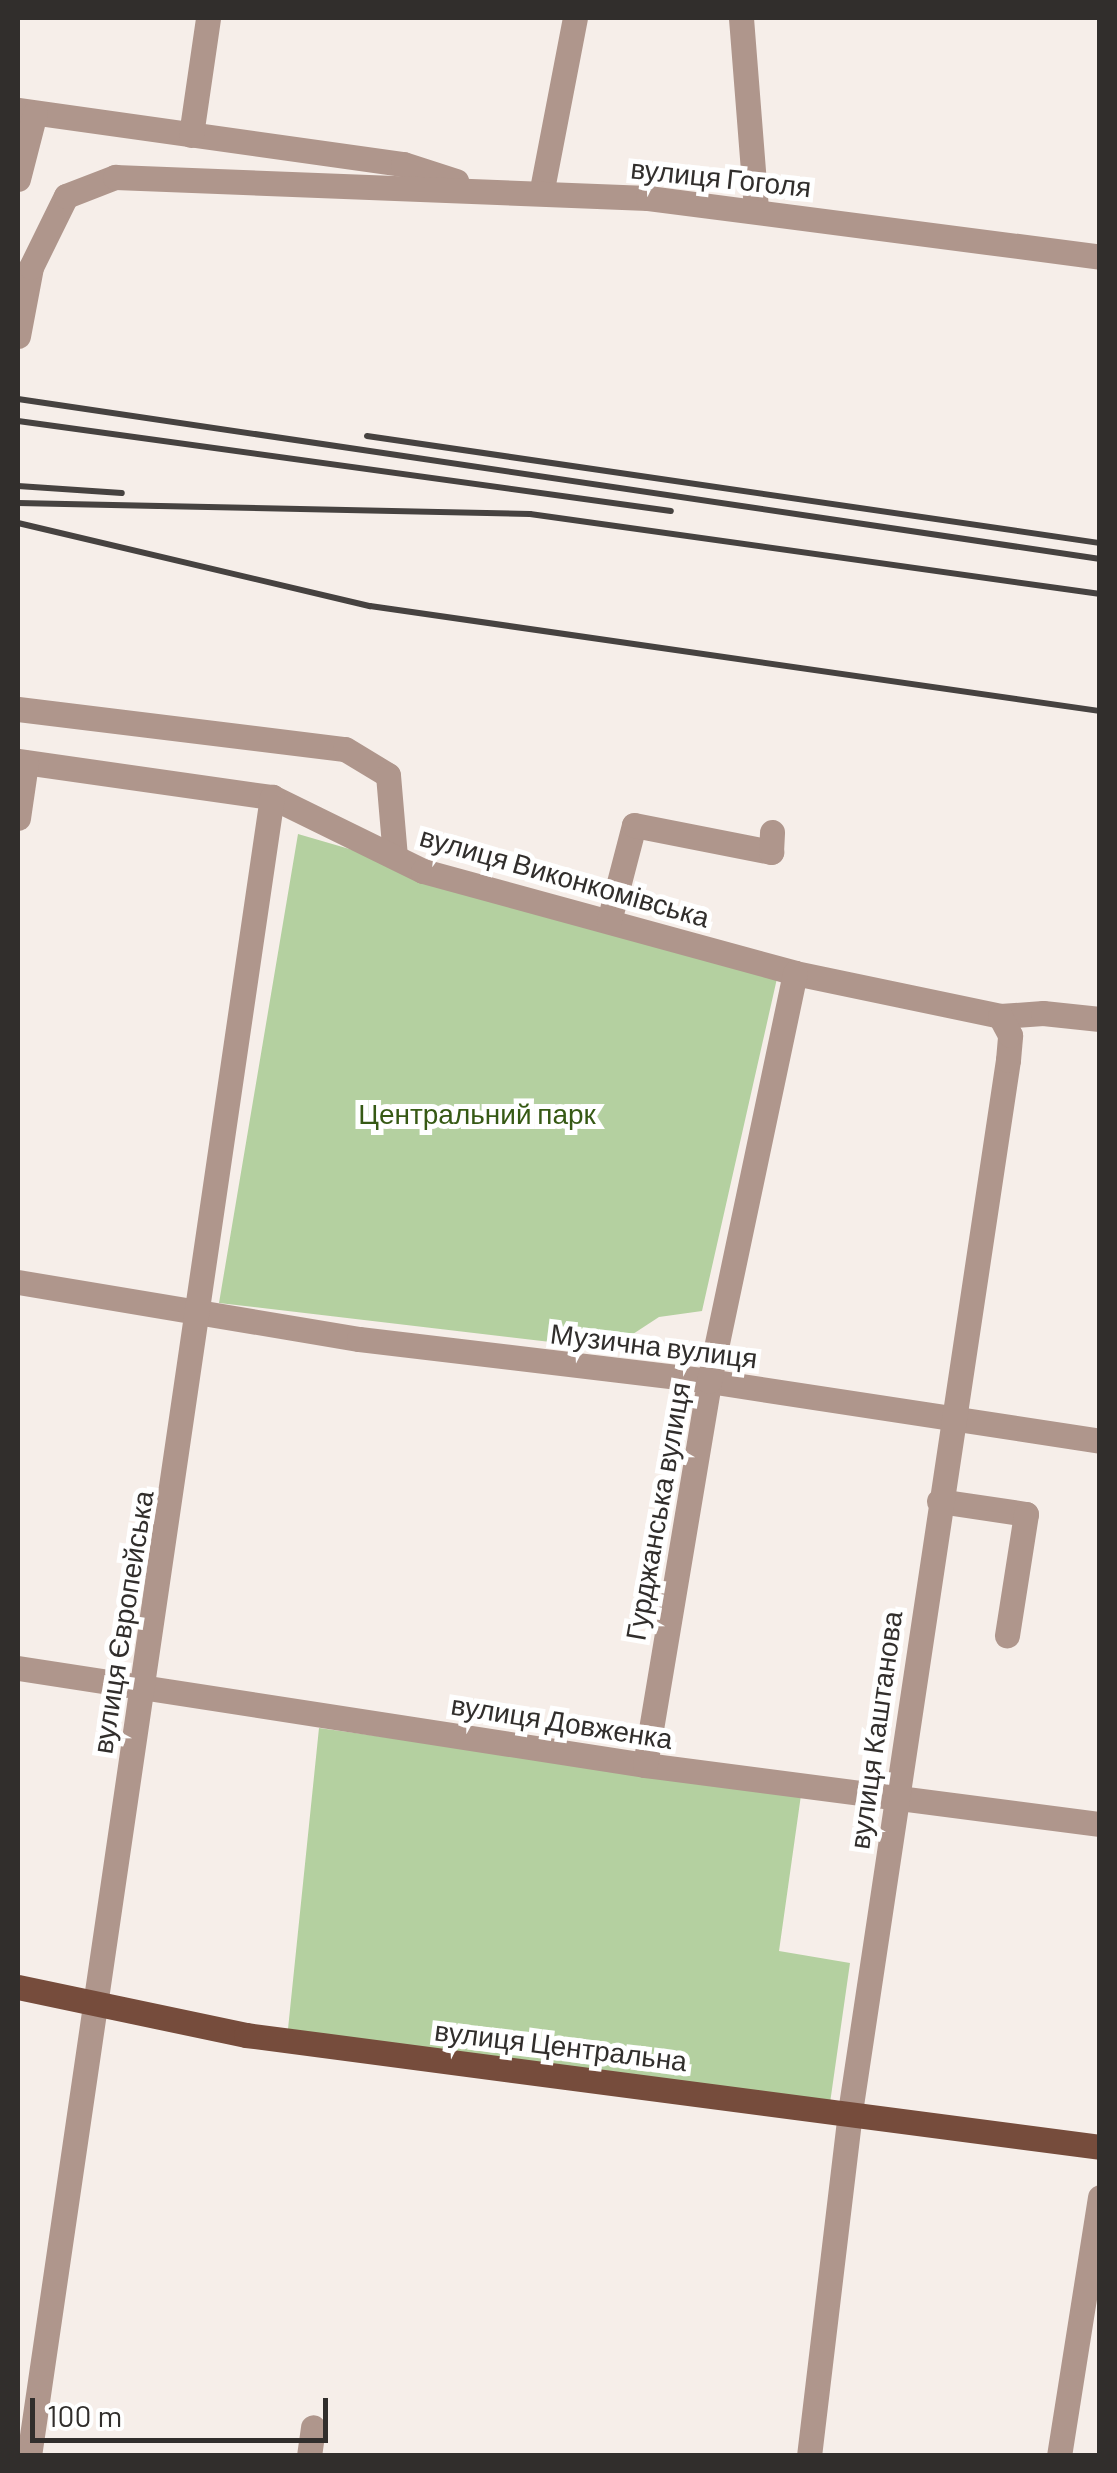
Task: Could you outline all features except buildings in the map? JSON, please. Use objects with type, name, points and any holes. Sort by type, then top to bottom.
[{"type":"main road","name":"вулиця Центральна","points":[[18,1987],[95,1999],[246,2035],[1100,2147]]},
{"type":"street","points":[[191,134],[208,18]]},
{"type":"street","points":[[542,190],[575,18]]},
{"type":"street","points":[[741,18],[756,209]]},
{"type":"street","points":[[18,179],[26,112],[402,164],[475,186]]},
{"type":"street","name":"вулиця Гоголя","points":[[19,328],[45,232],[66,196],[92,181],[161,174],[333,186],[475,186],[756,209],[1100,258]]},
{"type":"street","points":[[18,709],[344,748],[388,776],[395,857]]},
{"type":"street","points":[[18,818],[22,762]]},
{"type":"street","name":"вулиця Виконкомівська","points":[[22,762],[272,797],[423,871],[796,973],[993,1014],[1043,1012],[1100,1019]]},
{"type":"street","name":"вулиця Європейська","points":[[29,2456],[30,2370],[95,1999],[200,1314],[272,797]]},
{"type":"street","points":[[608,921],[634,825],[770,852],[772,832]]},
{"type":"street","name":"Гурджанська вулиця","points":[[645,1765],[710,1381],[796,973]]},
{"type":"street","name":"вулиця Каштанова","points":[[809,2456],[850,2112],[951,1418],[1008,1060],[1010,1035],[993,1014]]},
{"type":"street","name":"Музична вулиця","points":[[18,1282],[200,1314],[710,1381],[1100,1441]]},
{"type":"street","points":[[939,1501],[1026,1514],[1008,1636]]},
{"type":"street","name":"вулиця Довженка","points":[[18,1668],[645,1765],[1100,1824]]},
{"type":"street","points":[[1059,2456],[1100,2197]]},
{"type":"street","points":[[309,2456],[314,2427]]},
{"type":"green space","name":"Центральний парк","points":[[298,834],[778,974],[702,1311],[659,1317],[610,1349],[219,1303]]},
{"type":"green space","points":[[319,1728],[801,1795],[779,1951],[850,1963],[830,2103],[288,2029]]},
{"type":"railway","points":[[18,399],[1100,559]]},
{"type":"railway","points":[[18,421],[671,511]]},
{"type":"railway","points":[[367,436],[1100,543]]},
{"type":"railway","points":[[18,486],[122,493]]},
{"type":"railway","points":[[18,503],[530,514],[1100,594]]},
{"type":"railway","points":[[18,523],[370,606],[1100,711]]}]
